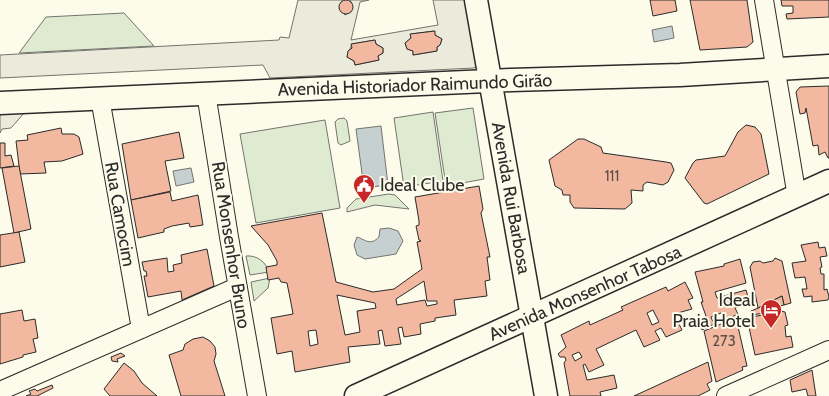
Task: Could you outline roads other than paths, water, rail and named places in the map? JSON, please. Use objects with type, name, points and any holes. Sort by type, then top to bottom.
[{"type":"main road","name":"Avenida Rui Barbosa","points":[[476,0],[546,396]]},
{"type":"main road","name":"Avenida Historiador Raimundo Girão","points":[[0,103],[491,81],[680,75],[829,66]]},
{"type":"main road","name":"Avenida Monsenhor Tabosa","points":[[356,396],[817,188]]},
{"type":"street","points":[[764,0],[776,68],[817,188]]},
{"type":"street","name":"Rua Monsenhor Bruno","points":[[206,93],[257,396]]},
{"type":"street","name":"Rua Camocim","points":[[100,98],[141,329]]},
{"type":"street","points":[[0,391],[238,287]]},
{"type":"street","points":[[726,396],[829,350]]},
{"type":"place","name":"Ideal Clube","points":[[364,204]]},
{"type":"place","name":"Ideal Praia Hotel","points":[[771,329]]}]
